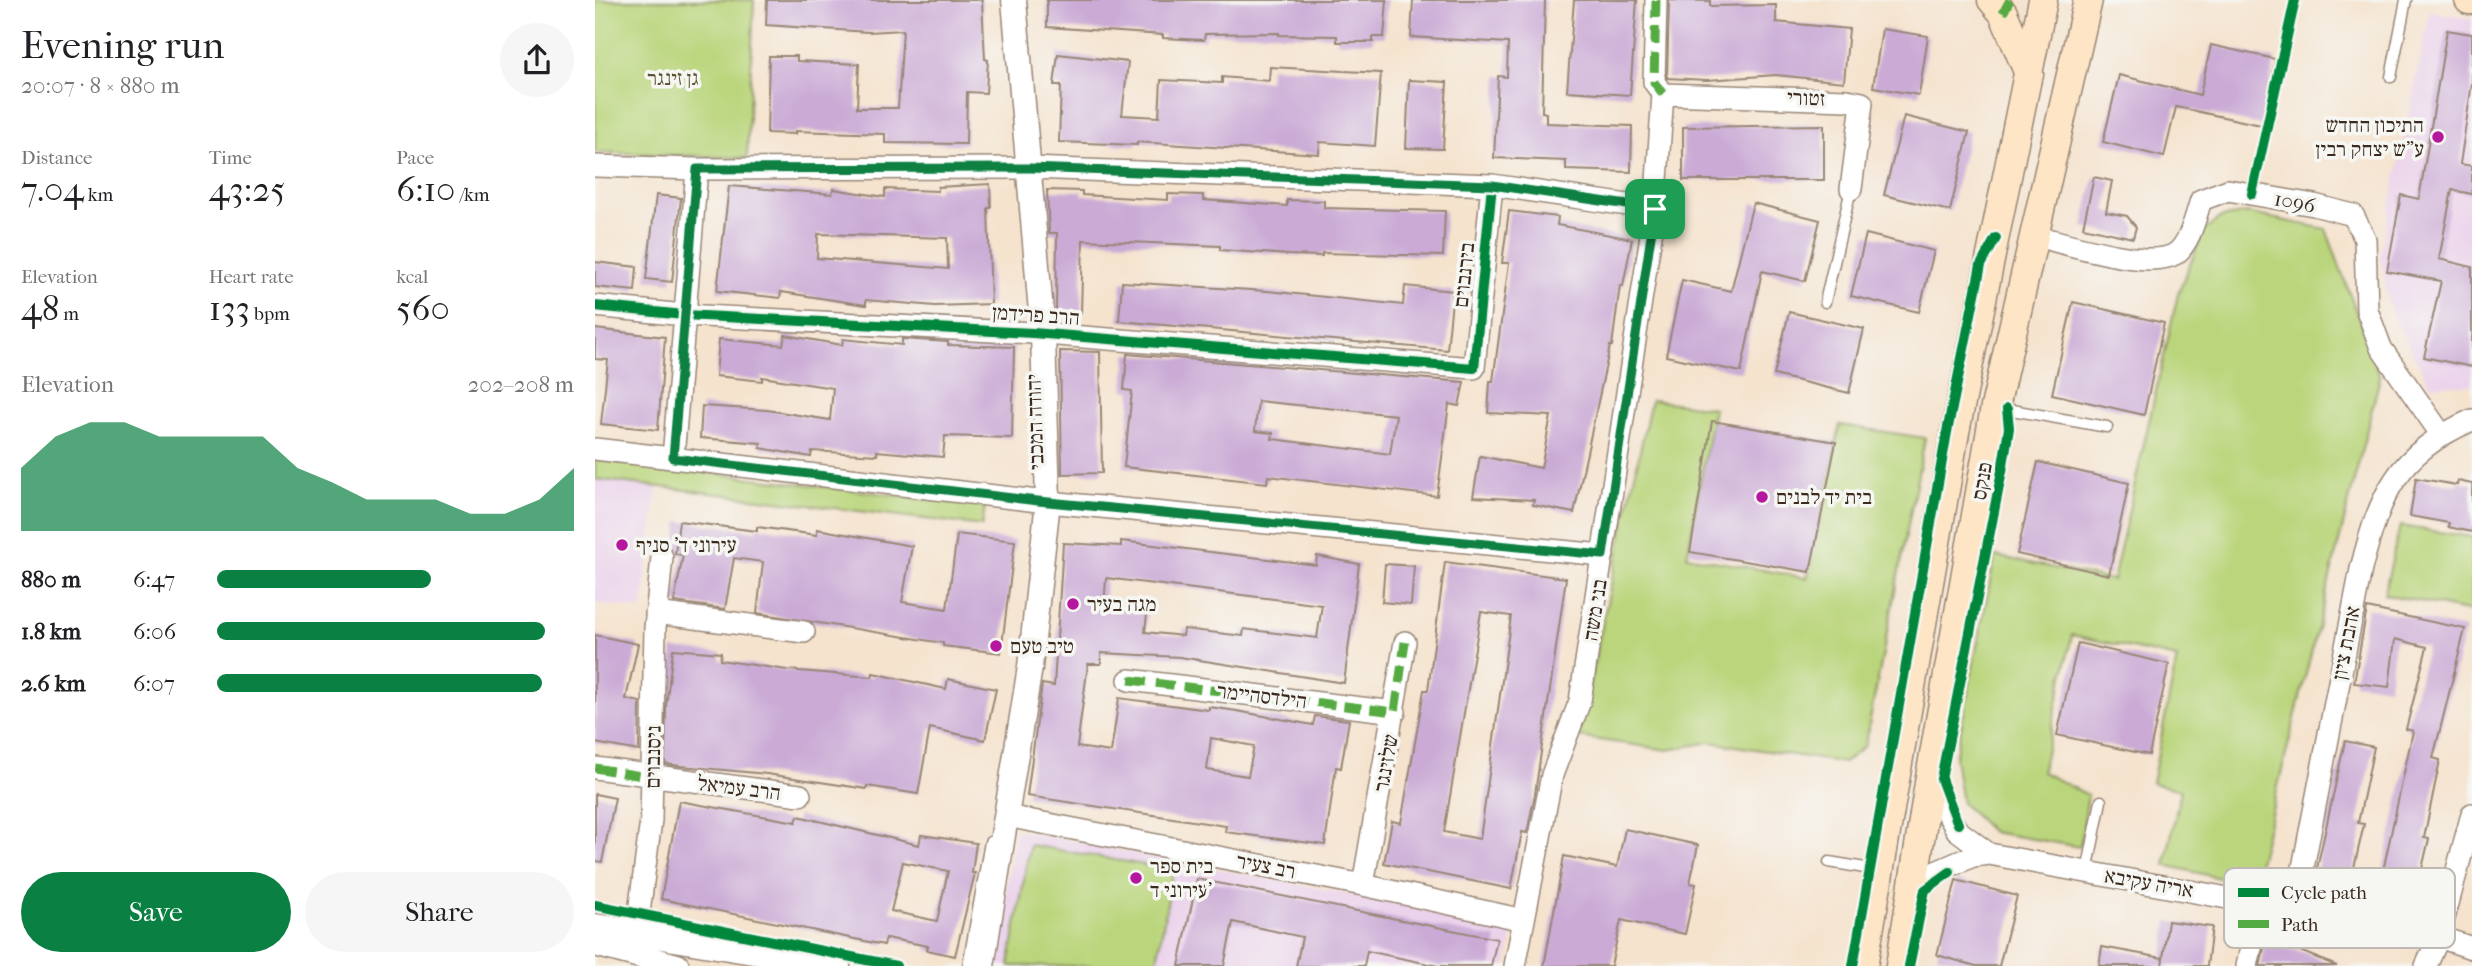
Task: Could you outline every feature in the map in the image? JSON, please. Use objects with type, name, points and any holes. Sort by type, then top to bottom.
[{"type":"main road","points":[[1992,0],[2003,13],[2029,74]]},
{"type":"main road","name":"פנקס","points":[[1863,966],[1955,432],[2043,0]]},
{"type":"main road","name":"פנקס","points":[[1900,966],[1995,407],[2088,0]]},
{"type":"street","name":"יהודה המכבי","points":[[982,966],[1030,667],[1043,501],[1038,334],[1014,0]]},
{"type":"street","name":"בני משה","points":[[1515,966],[1552,775],[1580,701],[1655,209],[1664,94],[1654,82],[1656,0]]},
{"type":"street","name":"זטורי","points":[[1664,94],[1847,100],[1862,103],[1851,189]]},
{"type":"street","points":[[595,166],[697,169],[1026,168],[1492,185],[1655,209]]},
{"type":"street","points":[[673,458],[697,169]]},
{"type":"street","name":"בירנבוים","points":[[1474,368],[1492,185]]},
{"type":"street","name":"1096","points":[[2035,236],[2159,260],[2178,253],[2191,229],[2201,200],[2228,190],[2314,205],[2353,215],[2365,239],[2367,310],[2381,348],[2441,434]]},
{"type":"street","name":"הרב פרידמן","points":[[595,306],[684,316],[1038,334],[1474,368]]},
{"type":"street","name":"אהבת ציון","points":[[2303,868],[2361,569],[2375,514],[2395,478],[2416,454],[2441,434],[2472,420]]},
{"type":"street","points":[[595,449],[1043,501],[1603,555]]},
{"type":"street","name":"ניסנבוים","points":[[612,941],[639,913],[653,778],[656,613],[662,557]]},
{"type":"street","points":[[656,613],[804,632]]},
{"type":"street","name":"שלזינגר","points":[[1363,885],[1405,642]]},
{"type":"street","name":"הילדסהיימר","points":[[1129,680],[1395,712]]},
{"type":"street","name":"הרב עמיאל","points":[[595,768],[653,778],[800,794]]},
{"type":"street","name":"אריה עקיבא","points":[[1929,783],[1957,830],[1989,854]]},
{"type":"street","points":[[2455,877],[2472,814]]},
{"type":"street","name":"רב צעיר","points":[[1007,816],[1363,885],[1524,920]]},
{"type":"street","name":"אריה עקיבא","points":[[1915,881],[1973,856],[1989,854],[2224,897]]},
{"type":"street","points":[[595,926],[612,941],[677,966]]},
{"type":"street","points":[[612,941],[838,966]]},
{"type":"street","name":"אריה עקיבא","points":[[2455,942],[2472,948]]},
{"type":"street","points":[[2247,966],[2251,948]]},
{"type":"street","points":[[2426,966],[2434,948]]},
{"type":"lane","name":"יהודה המכבי","points":[[1005,0],[1026,168]]},
{"type":"lane","points":[[2391,77],[2406,0]]},
{"type":"lane","points":[[1825,302],[1851,189]]},
{"type":"lane","points":[[1995,407],[2107,427]]},
{"type":"lane","name":"יהודה המכבי","points":[[968,966],[1019,667],[1043,501]]},
{"type":"lane","points":[[2087,873],[2101,801]]},
{"type":"lane","points":[[1829,862],[1879,870]]},
{"type":"shaded area","name":"התיכון החדש ע\"ש יצחק רבין","points":[[2430,11],[2472,19],[2472,385],[2430,385],[2390,310],[2380,256]]},
{"type":"shaded area","name":"עירוני ד' סניף","points":[[595,479],[657,487],[642,609],[595,603]]},
{"type":"shaded area","name":"בית ספר עירוני ד'","points":[[1016,830],[1514,926],[1506,966],[993,966]]},
{"type":"green space","name":"גן זינגר","points":[[595,0],[754,0],[747,158],[595,152]]},
{"type":"green space","points":[[2247,213],[2326,229],[2380,377],[2257,868],[2224,868],[2224,879],[2165,865],[2181,790],[2152,783],[2177,658],[2072,635],[2042,772],[2088,795],[2080,847],[1992,832],[1962,803],[1955,758],[1995,556],[2113,580],[2178,294],[2203,232],[2220,218]]},
{"type":"green space","points":[[1651,400],[1714,408],[1687,556],[1807,578],[1840,425],[1925,438],[1865,745],[1844,763],[1710,742],[1668,750],[1578,737]]},
{"type":"green space","points":[[595,459],[985,506],[982,526],[595,479]]},
{"type":"green space","points":[[2400,526],[2472,537],[2472,612],[2384,594]]},
{"type":"green space","points":[[1030,845],[1173,870],[1156,966],[1009,966]]},
{"type":"building","points":[[767,0],[982,0],[985,59],[988,60],[986,93],[967,92],[966,144],[885,143],[885,134],[795,131],[795,134],[767,133],[769,56],[797,56],[797,61],[859,64],[857,108],[898,108],[903,30],[868,32],[766,25]]},
{"type":"building","points":[[1047,0],[1387,0],[1384,37],[1373,37],[1373,42],[1337,42],[1337,36],[1279,33],[1205,34],[1204,40],[1047,27]]},
{"type":"building","points":[[1413,0],[1545,0],[1542,112],[1546,113],[1546,123],[1632,126],[1631,172],[1566,170],[1566,161],[1494,158],[1498,76],[1507,77],[1508,43],[1411,37]]},
{"type":"building","points":[[1574,0],[1637,0],[1630,95],[1567,91]]},
{"type":"building","points":[[1669,0],[1710,1],[1710,6],[1776,5],[1776,22],[1849,29],[1844,82],[1776,75],[1707,80],[1667,78]]},
{"type":"building","points":[[1882,29],[1928,36],[1919,95],[1873,87]]},
{"type":"building","points":[[2447,30],[2472,34],[2472,83],[2460,164],[2472,166],[2472,194],[2452,190],[2439,259],[2472,267],[2472,367],[2424,357],[2441,281],[2387,271],[2401,195],[2419,199]]},
{"type":"building","points":[[2211,45],[2275,59],[2261,125],[2176,107],[2164,157],[2103,142],[2119,75],[2200,95]]},
{"type":"building","points":[[1058,54],[1128,62],[1122,115],[1159,117],[1161,80],[1222,83],[1222,77],[1269,81],[1270,67],[1381,73],[1375,146],[1320,142],[1319,154],[1137,142],[1137,145],[1059,142],[1061,85],[1054,85]]},
{"type":"building","points":[[1409,80],[1447,82],[1443,149],[1406,148]]},
{"type":"building","points":[[1904,116],[1969,132],[1950,211],[1884,195]]},
{"type":"building","points":[[1824,125],[1824,180],[1683,180],[1683,127]]},
{"type":"building","points":[[2094,177],[2112,181],[2106,212],[2127,216],[2136,227],[2133,238],[2083,227]]},
{"type":"building","points":[[990,184],[991,208],[988,208],[991,304],[935,306],[866,300],[866,305],[781,292],[780,298],[717,291],[729,186],[832,194],[833,189],[885,197],[885,189],[938,191],[938,187]],"holes":[[[818,234],[947,238],[948,269],[817,258]]]},
{"type":"building","points":[[1047,190],[1082,191],[1082,195],[1168,200],[1168,194],[1203,195],[1203,200],[1287,206],[1287,200],[1324,201],[1324,208],[1445,211],[1443,256],[1322,253],[1322,256],[1289,255],[1220,250],[1220,246],[1083,240],[1081,313],[1056,312],[1057,233],[1049,233]]},
{"type":"building","points":[[656,195],[681,198],[672,282],[646,279]]},
{"type":"building","points":[[1753,203],[1820,220],[1805,281],[1762,271],[1741,372],[1666,356],[1682,280],[1731,291]]},
{"type":"building","points":[[1509,211],[1558,217],[1557,225],[1632,239],[1623,286],[1620,285],[1612,346],[1574,513],[1533,505],[1534,500],[1473,497],[1480,456],[1541,468],[1551,416],[1488,413],[1490,381],[1493,381],[1509,263],[1502,263]]},
{"type":"building","points":[[1866,234],[1934,251],[1919,312],[1851,296]]},
{"type":"building","points":[[595,262],[637,267],[635,291],[595,287]]},
{"type":"building","points":[[1122,282],[1267,291],[1403,305],[1405,286],[1453,291],[1447,350],[1119,321]]},
{"type":"building","points":[[2073,302],[2164,323],[2144,415],[2052,394]]},
{"type":"building","points":[[1789,312],[1864,329],[1849,393],[1774,375]]},
{"type":"building","points":[[595,329],[665,337],[658,430],[601,424],[608,360],[595,359]]},
{"type":"building","points":[[785,335],[842,345],[843,339],[902,345],[902,339],[948,342],[948,345],[1014,347],[1012,438],[945,436],[943,457],[877,451],[877,455],[812,451],[811,457],[760,448],[761,443],[700,438],[702,406],[767,410],[830,420],[833,388],[762,377],[762,381],[716,376],[719,339],[783,345]]},
{"type":"building","points":[[1060,351],[1100,352],[1102,473],[1062,474]]},
{"type":"building","points":[[1127,354],[1464,382],[1459,406],[1449,404],[1437,496],[1268,476],[1267,483],[1124,467],[1132,391],[1124,390]],"holes":[[[1258,401],[1396,415],[1390,454],[1272,439],[1273,433],[1255,431]]]},
{"type":"building","name":"בית יד לבנים","points":[[1712,421],[1836,442],[1810,572],[1690,552]]},
{"type":"building","points":[[2038,462],[2129,483],[2109,575],[2017,554]]},
{"type":"building","points":[[2416,478],[2457,485],[2458,481],[2472,484],[2472,532],[2448,527],[2449,523],[2410,516]]},
{"type":"building","points":[[679,521],[817,535],[817,529],[912,546],[902,602],[947,609],[957,534],[1015,541],[1001,653],[943,646],[943,643],[757,613],[763,562],[734,558],[725,609],[674,602],[683,555],[675,554]]},
{"type":"building","points":[[1121,541],[1316,565],[1317,556],[1359,564],[1344,683],[1180,657],[1101,653],[1101,664],[1088,664],[1077,747],[1111,752],[1119,698],[1209,710],[1209,707],[1313,725],[1315,716],[1349,720],[1341,768],[1336,767],[1325,845],[1225,832],[1226,826],[1027,796],[1042,684],[1054,686],[1063,543],[1121,546]],"holes":[[[1106,578],[1322,605],[1317,638],[1244,629],[1243,636],[1184,629],[1183,636],[1145,632],[1147,614],[1104,609]],[[1211,738],[1254,746],[1248,776],[1207,770]]]},
{"type":"building","points":[[1445,562],[1566,578],[1535,794],[1527,833],[1522,832],[1511,889],[1384,863],[1392,821],[1401,823],[1424,690],[1428,690]],"holes":[[[1481,612],[1511,616],[1480,839],[1444,832]]]},
{"type":"building","points":[[1385,564],[1414,566],[1411,605],[1382,602]]},
{"type":"building","points":[[2367,608],[2465,629],[2433,758],[2440,760],[2424,838],[2429,839],[2422,868],[2384,868],[2413,731],[2406,729],[2427,647],[2395,639],[2389,687],[2354,683]]},
{"type":"building","points":[[595,635],[638,644],[626,699],[640,702],[639,751],[595,743]]},
{"type":"building","points":[[2078,643],[2169,664],[2149,755],[2057,735]]},
{"type":"building","points":[[673,649],[721,653],[720,660],[787,670],[872,677],[873,673],[946,689],[948,679],[996,689],[985,740],[930,728],[918,794],[767,774],[681,766],[665,764],[666,707]]},
{"type":"building","points":[[2345,741],[2374,747],[2358,823],[2364,824],[2354,868],[2317,868]]},
{"type":"building","points":[[595,794],[615,798],[602,862],[595,861]]},
{"type":"building","points":[[679,801],[796,822],[798,816],[919,845],[921,835],[976,843],[972,873],[975,873],[955,956],[927,950],[928,946],[886,938],[884,945],[661,899]],"holes":[[[903,862],[948,871],[937,921],[891,911]]]},
{"type":"building","points":[[1625,829],[1698,845],[1690,883],[1696,884],[1685,934],[1621,920],[1611,966],[1544,966],[1564,856],[1617,867]]},
{"type":"building","points":[[1197,879],[1497,939],[1491,966],[1438,966],[1367,951],[1364,966],[1296,966],[1302,937],[1233,922],[1224,966],[1179,966]]},
{"type":"building","points":[[1956,880],[2017,896],[1999,966],[1976,966],[1937,955]]},
{"type":"building","points":[[2168,921],[2212,927],[2207,966],[2162,966]]},
{"type":"building","points":[[2102,947],[2163,958],[2162,966],[2099,966]]},
{"type":"building","points":[[2264,948],[2285,948],[2337,966],[2260,966]]},
{"type":"marked path","points":[[1656,0],[1654,82],[1663,94]]},
{"type":"marked path","points":[[2003,13],[2010,0]]},
{"type":"marked path","points":[[1129,680],[1395,712],[1405,642]]},
{"type":"marked path","points":[[595,768],[653,778]]},
{"type":"cycle path","points":[[2252,194],[2295,0]]},
{"type":"cycle path","points":[[595,306],[684,315],[1033,333],[1474,368],[1492,185]]},
{"type":"cycle path","points":[[1853,966],[1947,432],[1981,265],[1996,238]]},
{"type":"cycle path","points":[[1958,824],[1941,779],[2002,471],[2009,428],[2007,409]]},
{"type":"cycle path","points":[[1909,966],[1925,890],[1950,872]]},
{"type":"cycle path","points":[[595,905],[896,966]]},
{"type":"place","name":"התיכון החדש ע\"ש יצחק רבין","points":[[2438,137]]},
{"type":"place","name":"בית יד לבנים","points":[[1762,497]]},
{"type":"place","name":"עירוני ד' סניף","points":[[622,545]]},
{"type":"place","name":"מגה בעיר","points":[[1073,604]]},
{"type":"place","name":"טיב טעם","points":[[996,646]]},
{"type":"place","name":"בית ספר עירוני ד'","points":[[1136,878]]},
{"type":"route","points":[[1030,168],[1492,185],[1655,209],[1603,555],[1038,501],[673,458],[697,169],[1030,168]]}]
